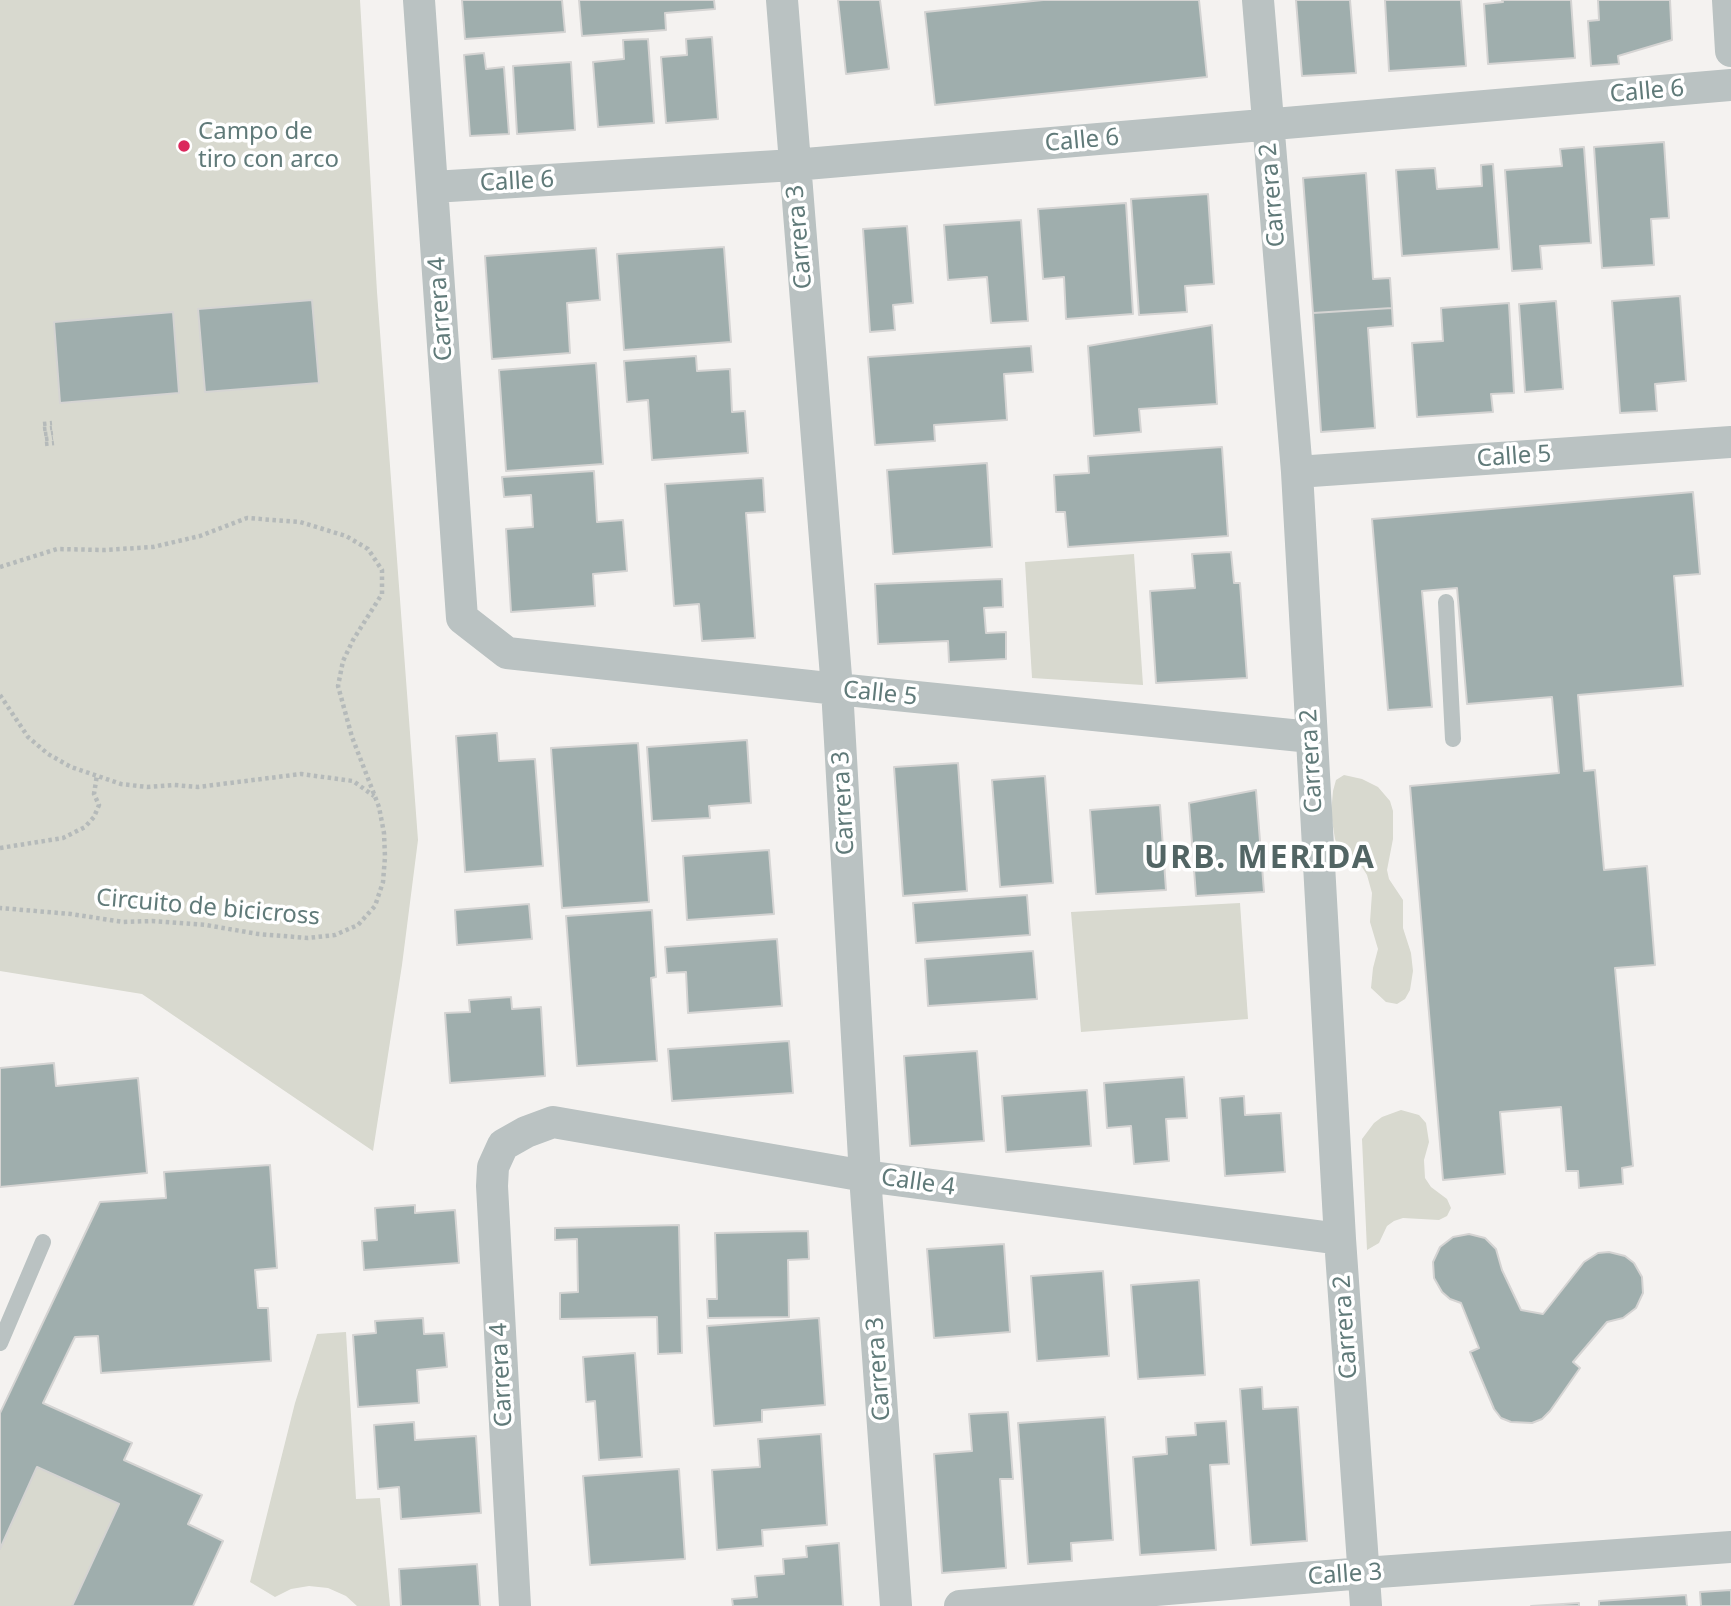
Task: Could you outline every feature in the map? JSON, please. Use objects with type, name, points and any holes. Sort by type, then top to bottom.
[{"type":"street","name":"Carrera 4","points":[[419,0],[462,618]]},
{"type":"street","name":"Carrera 3","points":[[782,0],[838,690],[865,1176],[896,1606]]},
{"type":"street","name":"Carrera 2","points":[[1258,0],[1266,125],[1297,472],[1340,1239],[1366,1606]]},
{"type":"street","points":[[1728,0],[1731,51]]},
{"type":"street","name":"Calle 6","points":[[433,187],[794,165],[1731,85]]},
{"type":"street","name":"Calle 5","points":[[1297,472],[1731,442]]},
{"type":"street","name":"Calle 5","points":[[462,618],[507,653],[838,690],[1311,737]]},
{"type":"street","name":"Calle 4","points":[[503,1146],[513,1138],[553,1122],[865,1176],[1340,1239]]},
{"type":"street","name":"Carrera 4","points":[[503,1146],[493,1167],[492,1186],[515,1606]]},
{"type":"street","name":"Calle 3","points":[[960,1606],[1731,1547]]},
{"type":"lane","points":[[1446,601],[1453,740]]},
{"type":"lane","points":[[0,1343],[43,1242]]},
{"type":"path","points":[[44,435],[53,434]]},
{"type":"path","points":[[44,435],[53,434]]},
{"type":"path","points":[[44,435],[53,434]]},
{"type":"path","name":"Circuito de bicicross","points":[[0,566],[57,549],[153,547],[200,536],[247,518],[300,522],[346,536],[368,549],[382,570],[382,594],[353,640],[343,661],[338,686],[352,737],[375,796],[384,833],[383,882],[375,906],[358,925],[335,935],[308,938],[258,934],[206,925],[123,922],[0,908]]},
{"type":"path","points":[[0,695],[28,737],[48,754],[71,767],[121,784],[198,788],[301,774],[353,781],[375,796]]},
{"type":"path","points":[[0,848],[63,838],[85,827],[94,817],[99,805],[94,794],[97,775]]},
{"type":"shaded area","points":[[0,0],[360,0],[377,292],[418,840],[373,1151],[142,994],[0,971]]},
{"type":"shaded area","points":[[1134,554],[1143,685],[1032,678],[1025,562]]},
{"type":"shaded area","points":[[1344,775],[1362,779],[1378,787],[1390,801],[1393,811],[1393,839],[1387,870],[1389,879],[1403,900],[1403,928],[1411,953],[1413,971],[1410,990],[1405,999],[1397,1004],[1386,1002],[1371,988],[1378,949],[1370,922],[1372,893],[1362,867],[1338,847],[1335,839],[1331,814],[1333,791],[1336,780]]},
{"type":"shaded area","points":[[1240,903],[1248,1019],[1081,1032],[1071,912]]},
{"type":"shaded area","points":[[1401,1110],[1419,1115],[1426,1123],[1429,1142],[1424,1160],[1425,1178],[1431,1187],[1447,1199],[1451,1208],[1447,1216],[1439,1220],[1403,1218],[1394,1221],[1387,1226],[1379,1243],[1367,1250],[1362,1139],[1382,1117]]},
{"type":"shaded area","points":[[346,1332],[356,1499],[380,1498],[390,1606],[357,1606],[346,1596],[328,1588],[309,1586],[291,1589],[275,1597],[250,1582],[295,1403],[317,1334]]},
{"type":"shaded area","points":[[37,1467],[119,1504],[72,1606],[0,1606],[0,1549]]},
{"type":"building","points":[[462,0],[562,0],[565,32],[465,39]]},
{"type":"building","points":[[579,0],[714,0],[715,9],[665,13],[666,30],[582,36]]},
{"type":"building","points":[[838,0],[880,0],[889,69],[846,74]]},
{"type":"building","points":[[1043,0],[1199,0],[1207,77],[935,105],[925,12]]},
{"type":"building","points":[[1296,0],[1350,0],[1356,73],[1302,76]]},
{"type":"building","points":[[1385,0],[1461,0],[1466,66],[1389,71]]},
{"type":"building","points":[[1502,0],[1571,0],[1575,58],[1488,64],[1484,4],[1503,2]]},
{"type":"building","points":[[1598,0],[1670,0],[1672,40],[1618,56],[1619,64],[1591,66],[1588,21],[1599,20]]},
{"type":"building","points":[[712,37],[718,119],[666,123],[661,57],[687,55],[686,39]]},
{"type":"building","points":[[648,39],[654,123],[598,127],[593,62],[624,59],[623,40]]},
{"type":"building","points":[[484,53],[486,69],[504,67],[509,134],[470,136],[464,55]]},
{"type":"building","points":[[571,62],[575,130],[517,134],[513,66]]},
{"type":"building","points":[[1664,142],[1669,218],[1651,219],[1654,265],[1602,268],[1594,147]]},
{"type":"building","points":[[1584,147],[1591,243],[1540,246],[1542,269],[1512,271],[1505,170],[1562,166],[1560,149]]},
{"type":"building","points":[[1493,164],[1499,249],[1402,256],[1396,170],[1435,168],[1437,189],[1482,186],[1481,165]]},
{"type":"building","points":[[1366,173],[1373,279],[1390,278],[1392,308],[1313,313],[1303,178]]},
{"type":"building","points":[[1208,194],[1214,284],[1185,286],[1187,312],[1139,315],[1131,199]]},
{"type":"building","points":[[1126,203],[1133,314],[1066,319],[1064,277],[1043,279],[1038,209]]},
{"type":"building","points":[[1021,220],[1028,321],[991,323],[987,277],[948,280],[944,225]]},
{"type":"building","points":[[907,226],[913,303],[893,305],[895,330],[870,332],[863,229]]},
{"type":"building","points":[[724,247],[731,342],[624,350],[617,254]]},
{"type":"building","points":[[596,248],[600,300],[567,303],[570,353],[492,359],[485,256]]},
{"type":"building","points":[[1680,296],[1686,381],[1655,384],[1657,411],[1620,413],[1612,301]]},
{"type":"building","points":[[312,300],[319,383],[205,392],[198,309]]},
{"type":"building","points":[[1556,301],[1563,389],[1525,392],[1519,304]]},
{"type":"building","points":[[1509,303],[1514,393],[1491,394],[1493,412],[1417,417],[1412,343],[1443,341],[1441,308]]},
{"type":"building","points":[[1392,308],[1393,326],[1368,328],[1375,428],[1321,432],[1313,313]]},
{"type":"building","points":[[173,312],[179,393],[60,403],[54,322]]},
{"type":"building","points":[[1212,325],[1217,404],[1139,409],[1141,432],[1094,436],[1088,346]]},
{"type":"building","points":[[1031,346],[1033,372],[1004,374],[1007,420],[934,425],[935,441],[875,445],[868,357]]},
{"type":"building","points":[[696,356],[697,371],[730,369],[732,412],[745,411],[748,453],[652,460],[648,400],[627,402],[624,361]]},
{"type":"building","points":[[596,363],[603,464],[506,471],[499,370]]},
{"type":"building","points":[[1222,447],[1228,536],[1068,547],[1065,512],[1056,512],[1054,475],[1089,473],[1088,456]]},
{"type":"building","points":[[987,463],[992,547],[893,554],[887,470]]},
{"type":"building","points":[[594,471],[597,522],[623,520],[627,571],[593,574],[595,606],[511,612],[506,529],[533,527],[531,495],[504,497],[502,477]]},
{"type":"building","points":[[763,478],[765,512],[746,513],[755,638],[702,641],[699,604],[674,606],[665,484]]},
{"type":"building","points":[[1693,492],[1700,574],[1674,576],[1683,686],[1578,695],[1584,771],[1595,770],[1604,870],[1647,866],[1655,965],[1615,968],[1633,1166],[1622,1168],[1623,1184],[1579,1188],[1578,1171],[1566,1171],[1561,1107],[1500,1112],[1505,1174],[1443,1180],[1410,786],[1559,773],[1552,697],[1467,704],[1457,588],[1422,591],[1432,707],[1388,710],[1372,519]]},
{"type":"building","points":[[1231,552],[1234,583],[1240,583],[1247,678],[1156,683],[1150,591],[1195,588],[1192,554]]},
{"type":"building","points":[[1002,579],[1003,607],[984,608],[986,633],[1006,632],[1006,659],[949,662],[948,641],[878,644],[875,584]]},
{"type":"building","points":[[497,733],[499,761],[535,759],[543,866],[465,872],[456,736]]},
{"type":"building","points":[[747,740],[751,803],[709,806],[710,818],[652,821],[647,747]]},
{"type":"building","points":[[638,743],[649,902],[562,908],[551,748]]},
{"type":"building","points":[[958,763],[967,891],[903,896],[894,767]]},
{"type":"building","points":[[1045,776],[1053,883],[1000,887],[992,780]]},
{"type":"building","points":[[1256,790],[1264,892],[1196,896],[1189,803]]},
{"type":"building","points":[[1160,805],[1166,890],[1096,894],[1090,810]]},
{"type":"building","points":[[769,850],[774,914],[687,920],[683,856]]},
{"type":"building","points":[[1027,895],[1030,935],[916,943],[913,903]]},
{"type":"building","points":[[529,904],[532,939],[457,945],[455,910]]},
{"type":"building","points":[[652,910],[656,977],[651,978],[657,1061],[577,1066],[566,916]]},
{"type":"building","points":[[777,939],[782,1006],[688,1013],[686,972],[667,973],[665,947]]},
{"type":"building","points":[[1033,951],[1037,999],[928,1006],[925,959]]},
{"type":"building","points":[[511,997],[512,1009],[541,1007],[545,1076],[450,1083],[445,1013],[470,1012],[469,1000]]},
{"type":"building","points":[[789,1041],[793,1093],[672,1101],[668,1049]]},
{"type":"building","points":[[977,1051],[984,1141],[910,1146],[904,1056]]},
{"type":"building","points":[[54,1063],[56,1086],[138,1078],[147,1173],[0,1187],[0,1068]]},
{"type":"building","points":[[1184,1077],[1187,1118],[1166,1119],[1169,1161],[1134,1164],[1131,1126],[1107,1128],[1104,1083]]},
{"type":"building","points":[[1087,1090],[1091,1146],[1006,1152],[1002,1096]]},
{"type":"building","points":[[1244,1096],[1245,1115],[1281,1113],[1285,1172],[1225,1176],[1220,1098]]},
{"type":"building","points":[[270,1165],[277,1268],[255,1270],[258,1308],[268,1308],[271,1361],[101,1373],[98,1336],[75,1337],[43,1403],[132,1443],[124,1460],[202,1495],[188,1524],[223,1541],[193,1606],[72,1606],[119,1504],[37,1467],[0,1549],[0,1413],[100,1202],[166,1198],[164,1172]]},
{"type":"building","points":[[415,1205],[415,1213],[455,1210],[459,1263],[364,1270],[362,1241],[377,1240],[375,1208]]},
{"type":"building","points":[[679,1225],[682,1353],[658,1354],[657,1317],[560,1319],[560,1293],[578,1292],[577,1239],[555,1240],[555,1228]]},
{"type":"building","points":[[808,1231],[809,1259],[788,1260],[789,1317],[708,1318],[707,1299],[717,1299],[715,1233]]},
{"type":"building","points":[[1469,1234],[1485,1238],[1496,1249],[1502,1270],[1521,1310],[1543,1314],[1584,1262],[1598,1253],[1609,1252],[1625,1256],[1634,1263],[1642,1277],[1643,1293],[1636,1308],[1623,1318],[1607,1322],[1573,1362],[1580,1368],[1550,1411],[1542,1419],[1532,1423],[1511,1422],[1501,1418],[1494,1409],[1470,1352],[1479,1348],[1461,1303],[1442,1292],[1434,1278],[1433,1262],[1440,1247],[1453,1237]]},
{"type":"building","points":[[1004,1244],[1010,1332],[934,1338],[927,1249]]},
{"type":"building","points":[[1103,1271],[1109,1356],[1037,1361],[1031,1276]]},
{"type":"building","points":[[1199,1280],[1205,1375],[1138,1379],[1131,1285]]},
{"type":"building","points":[[423,1318],[424,1334],[444,1333],[447,1367],[417,1370],[419,1403],[358,1407],[353,1335],[376,1333],[375,1321]]},
{"type":"building","points":[[819,1318],[825,1405],[762,1410],[762,1422],[714,1426],[707,1326]]},
{"type":"building","points":[[635,1353],[642,1457],[599,1460],[595,1401],[586,1402],[583,1357]]},
{"type":"building","points":[[1262,1387],[1263,1409],[1298,1407],[1307,1541],[1251,1545],[1240,1389]]},
{"type":"building","points":[[1008,1412],[1013,1479],[1000,1479],[1006,1568],[942,1573],[934,1454],[972,1451],[969,1414]]},
{"type":"building","points":[[1105,1417],[1113,1540],[1071,1543],[1072,1561],[1028,1564],[1018,1423]]},
{"type":"building","points":[[1226,1421],[1229,1464],[1210,1465],[1216,1550],[1140,1555],[1133,1457],[1167,1454],[1166,1437],[1196,1435],[1195,1423]]},
{"type":"building","points":[[414,1422],[415,1440],[476,1436],[481,1513],[401,1519],[399,1487],[378,1489],[374,1425]]},
{"type":"building","points":[[821,1434],[827,1525],[762,1530],[763,1546],[717,1550],[712,1470],[760,1467],[758,1439]]},
{"type":"building","points":[[679,1469],[685,1559],[590,1565],[583,1476]]},
{"type":"building","points":[[839,1543],[843,1606],[733,1606],[732,1599],[757,1597],[755,1576],[784,1574],[783,1559],[807,1557],[806,1546]]},
{"type":"building","points":[[477,1564],[480,1606],[401,1606],[399,1569]]},
{"type":"building","points":[[1731,1590],[1731,1606],[1701,1606],[1700,1592]]},
{"type":"building","points":[[1686,1595],[1687,1606],[1599,1606],[1599,1601]]},
{"type":"building","points":[[1579,1603],[1579,1606],[1531,1606]]},
{"type":"place","name":"Campo de tiro con arco","points":[[184,146]]},
{"type":"district","name":"URB. MERIDA","points":[[1260,859]]}]
